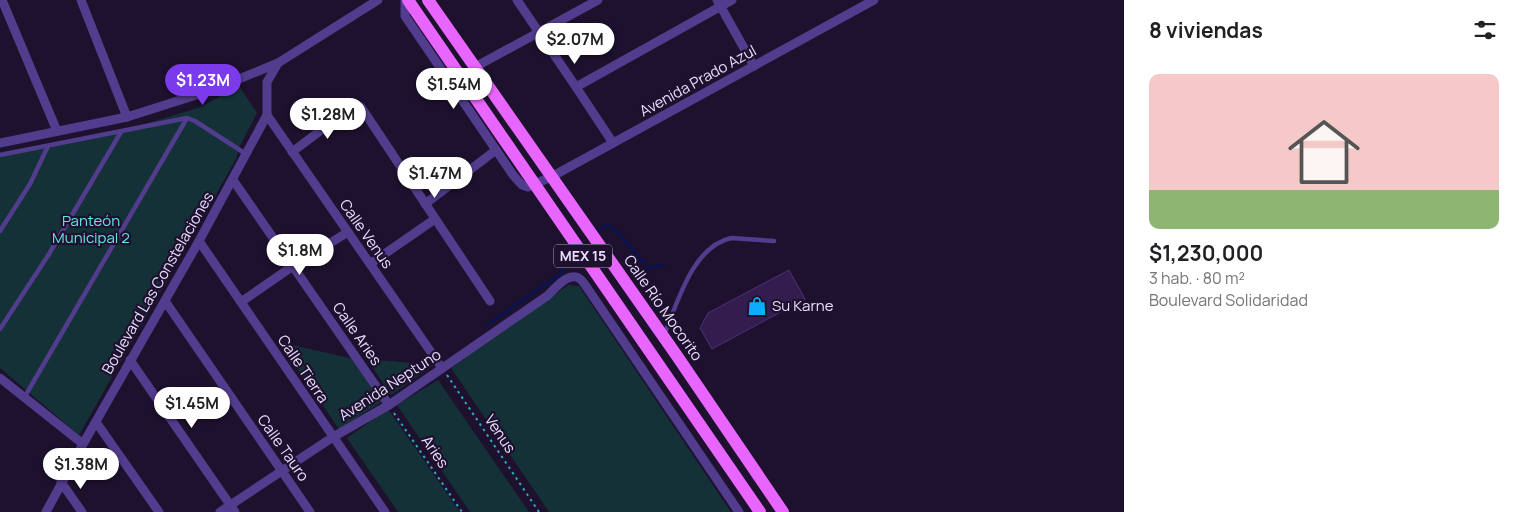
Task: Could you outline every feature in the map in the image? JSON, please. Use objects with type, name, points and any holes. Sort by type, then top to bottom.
[{"type":"main road","name":"MEX 15","points":[[407,0],[760,512]]},
{"type":"main road","name":"Calle Río Mocorito","points":[[428,0],[783,512]]},
{"type":"street","points":[[2,0],[57,131]]},
{"type":"street","points":[[81,0],[126,117]]},
{"type":"street","points":[[0,143],[126,117],[212,90],[278,63],[378,0]]},
{"type":"street","points":[[407,0],[405,16],[513,175],[522,185],[528,187],[535,185]]},
{"type":"street","points":[[517,0],[613,143]]},
{"type":"street","points":[[475,68],[598,0]]},
{"type":"street","points":[[576,87],[719,3],[732,0]]},
{"type":"street","name":"Avenida Prado Azul","points":[[535,185],[874,0]]},
{"type":"street","points":[[719,3],[754,66]]},
{"type":"street","name":"Boulevard Las Constelaciones","points":[[46,512],[130,360],[199,242],[267,115],[267,82],[278,63]]},
{"type":"street","points":[[292,152],[352,107],[359,106],[490,301]]},
{"type":"street","name":"Calle Venus","points":[[267,115],[442,368]]},
{"type":"street","points":[[424,204],[496,150]]},
{"type":"street","name":"Calle Aries","points":[[233,180],[389,405]]},
{"type":"street","points":[[370,264],[435,219]]},
{"type":"street","points":[[241,302],[293,266],[348,232]]},
{"type":"street","name":"Calle Tierra","points":[[199,242],[385,512]]},
{"type":"street","name":"Avenida Neptuno","points":[[220,512],[233,508],[282,470],[333,437],[389,405],[547,296],[567,278],[572,276],[579,278],[590,292],[740,512]]},
{"type":"street","name":"Calle Tauro","points":[[165,301],[310,512]]},
{"type":"street","points":[[130,360],[233,508]]},
{"type":"street","points":[[0,378],[83,444]]},
{"type":"street","points":[[96,422],[159,512]]},
{"type":"street","points":[[61,482],[82,512]]},
{"type":"lane","points":[[0,155],[187,118],[246,154]]},
{"type":"lane","points":[[24,398],[187,118]]},
{"type":"lane","points":[[0,329],[49,254],[122,132]]},
{"type":"lane","points":[[0,231],[30,184],[48,146]]},
{"type":"lane","points":[[663,338],[692,270],[712,246],[724,239],[731,238],[774,241]]},
{"type":"path","name":"Venus","points":[[442,368],[539,512]]},
{"type":"path","name":"Aries","points":[[389,405],[462,512]]},
{"type":"green space","name":"Panteón Municipal 2","points":[[239,86],[257,113],[240,146],[236,159],[79,435],[0,368],[0,152],[128,129],[201,107]]},
{"type":"green space","points":[[568,285],[579,286],[731,512],[549,512],[451,368]]},
{"type":"green space","points":[[279,342],[354,359],[383,401],[339,429]]},
{"type":"green space","points":[[367,359],[434,365],[391,395]]},
{"type":"green space","points":[[438,380],[529,512],[470,512],[397,405]]},
{"type":"green space","points":[[388,409],[460,512],[398,512],[347,438]]},
{"type":"building","name":"Su Karne","points":[[789,270],[805,299],[712,349],[700,328],[708,313]]},
{"type":"waterway","points":[[594,233],[607,225],[615,229],[648,268],[664,265]]},
{"type":"waterway","points":[[487,325],[562,273],[563,251],[573,245]]},
{"type":"place","name":"Su Karne","points":[[757,306]]}]
